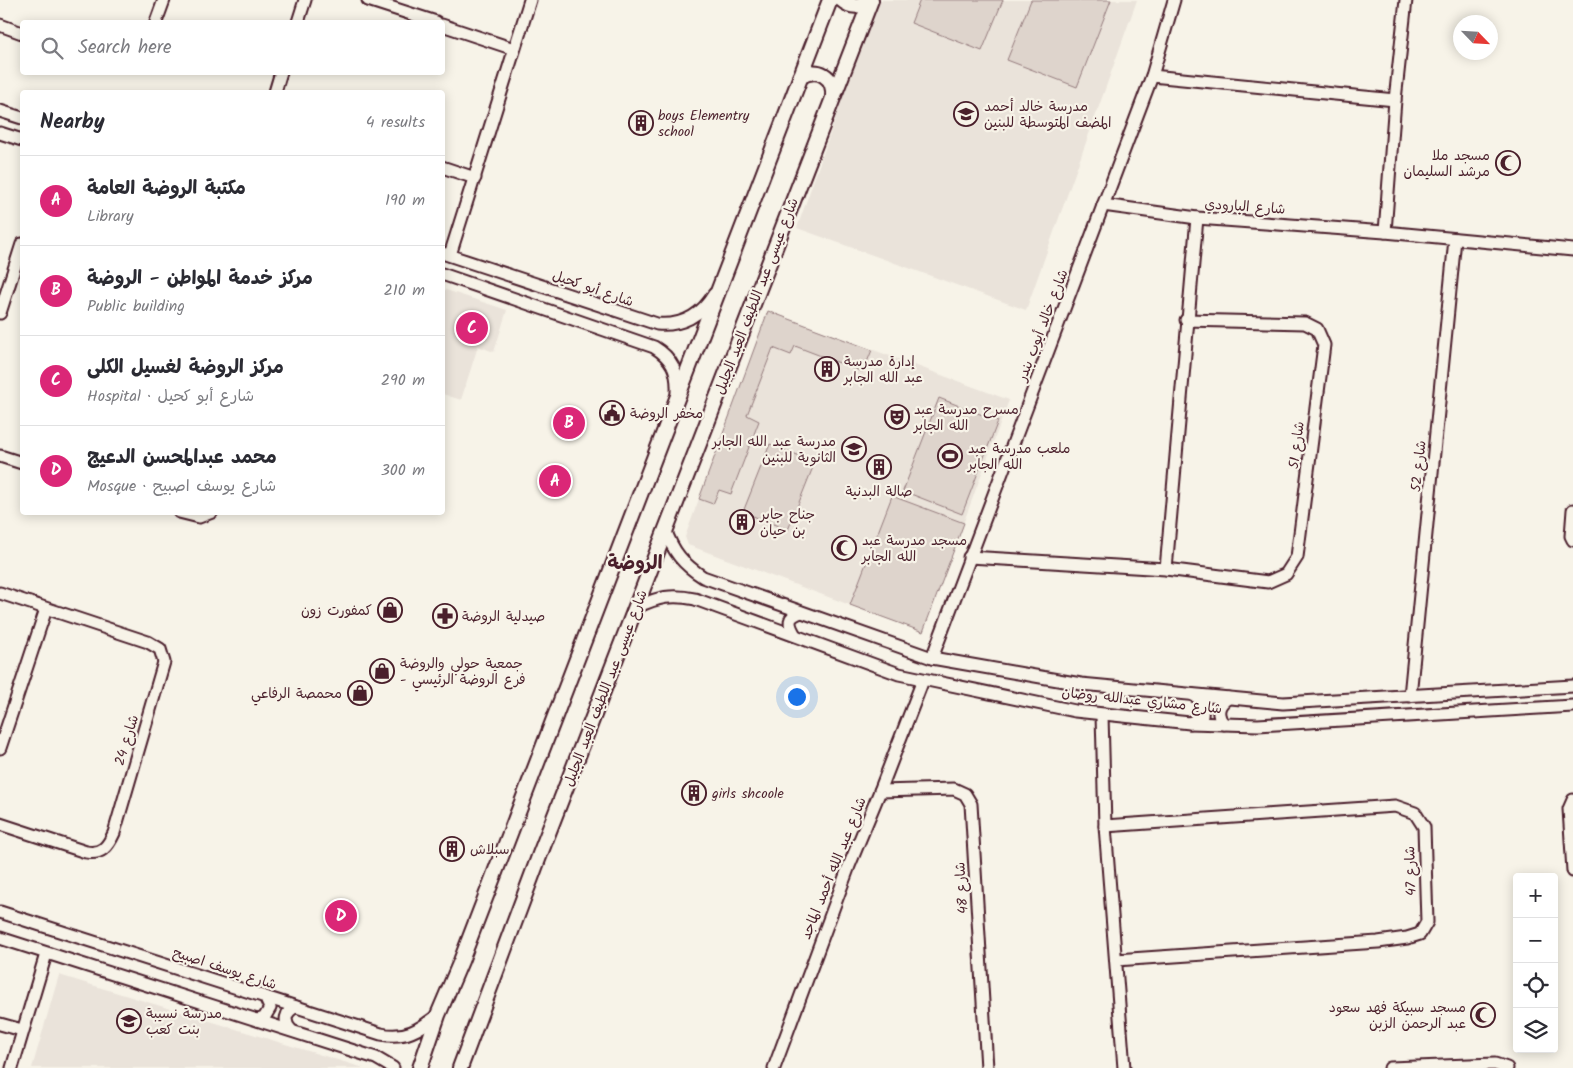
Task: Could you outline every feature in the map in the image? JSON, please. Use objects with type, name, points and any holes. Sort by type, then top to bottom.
[{"type":"main road","points":[[420,1068],[438,1015],[461,962],[830,0]]},
{"type":"main road","points":[[842,0],[854,6],[864,4],[870,0]]},
{"type":"main road","name":"شارع عيسى عبد اللطيف العبد الجليل","points":[[460,1068],[665,529],[870,0]]},
{"type":"main road","points":[[800,77],[807,73],[816,72],[824,74],[831,81],[834,89],[833,98]]},
{"type":"street","points":[[157,20],[164,0]]},
{"type":"street","points":[[299,20],[305,0]]},
{"type":"street","points":[[368,0],[392,4],[431,20]]},
{"type":"street","points":[[446,254],[475,178],[530,0]]},
{"type":"street","name":"شارع خالد أيوب بندر","points":[[932,658],[1152,76],[1174,0]]},
{"type":"street","points":[[1385,232],[1395,100],[1406,0]]},
{"type":"street","points":[[0,25],[20,32]]},
{"type":"street","points":[[445,25],[514,49]]},
{"type":"street","points":[[276,90],[281,75]]},
{"type":"street","points":[[1152,76],[1395,100]]},
{"type":"street","points":[[0,111],[20,117]]},
{"type":"street","points":[[0,133],[20,139]]},
{"type":"street","points":[[445,169],[475,178]]},
{"type":"street","name":"شارع البارودي","points":[[1103,205],[1197,218],[1385,232],[1573,250]]},
{"type":"street","points":[[1166,569],[1186,320],[1197,218]]},
{"type":"street","name":"شارع 52","points":[[1410,696],[1455,239]]},
{"type":"street","points":[[0,313],[20,250]]},
{"type":"street","name":"شارع أبو كحيل","points":[[446,254],[638,319],[664,325],[687,320],[706,306],[720,284]]},
{"type":"street","points":[[445,275],[654,347],[672,362],[678,382],[676,402]]},
{"type":"street","points":[[631,339],[639,330],[638,319]]},
{"type":"street","name":"شارع 51","points":[[969,557],[1166,569],[1268,582],[1286,574],[1296,557],[1324,345],[1317,329],[1305,323],[1186,320]]},
{"type":"street","points":[[0,456],[20,462]]},
{"type":"street","points":[[1573,510],[1571,536],[1573,540]]},
{"type":"street","points":[[190,515],[198,517],[204,515]]},
{"type":"street","name":"شارع مشاري عبدالله روضان","points":[[665,529],[672,548],[689,568],[704,577],[932,658],[1081,684],[1283,703],[1573,686]]},
{"type":"street","name":"شارع 24","points":[[0,593],[153,644],[162,653],[163,666],[114,833],[105,848],[98,852],[86,852],[0,824]]},
{"type":"street","name":"شارع مشاري عبدالله روضان","points":[[636,607],[662,596],[678,595],[795,635],[899,674],[1102,715],[1190,723],[1258,725],[1573,706]]},
{"type":"street","points":[[0,748],[46,609]]},
{"type":"street","points":[[795,635],[789,625],[790,620],[793,615],[801,612]]},
{"type":"street","name":"شارع عبد الله أحمد الماجد","points":[[774,1068],[848,866],[880,791],[923,680]]},
{"type":"street","points":[[1190,723],[1202,716],[1204,710],[1199,698],[1193,695]]},
{"type":"street","points":[[1224,724],[1218,713],[1219,707],[1228,698]]},
{"type":"street","points":[[1102,715],[1105,826],[1124,1068]]},
{"type":"street","name":"شارع 48","points":[[880,791],[954,789],[965,794],[971,804],[987,1068]]},
{"type":"street","points":[[1573,800],[1568,809],[1573,871]]},
{"type":"street","name":"شارع 47","points":[[1105,826],[1395,806],[1415,813],[1424,827],[1427,922],[1420,934],[1378,942],[1116,960]]},
{"type":"street","name":"شارع يوسف اصبيح","points":[[0,912],[296,1007],[395,1036],[419,1030],[438,1015]]},
{"type":"street","points":[[0,938],[292,1030],[376,1058],[393,1068]]},
{"type":"street","points":[[12,1068],[46,954]]},
{"type":"street","points":[[258,1020],[264,1018],[270,1008],[265,997]]},
{"type":"street","points":[[292,1030],[286,1022],[286,1017],[291,1009],[296,1007]]},
{"type":"street","points":[[0,1024],[22,1030]]},
{"type":"street","points":[[1390,1068],[1495,1064],[1507,1068]]},
{"type":"shaded area","name":"مدرسة خالد أحمد المضف المتوسطة للبنين","points":[[877,0],[1137,0],[1026,310],[797,228]]},
{"type":"shaded area","points":[[920,0],[1003,0],[982,51],[911,23]]},
{"type":"shaded area","points":[[1031,0],[1111,0],[1077,87],[1007,60]]},
{"type":"shaded area","points":[[445,290],[507,310],[494,352],[478,346],[461,400],[445,395]]},
{"type":"shaded area","name":"مدرسة عبد الله الجابر الثانوية للبنين","points":[[768,311],[1009,400],[923,632],[688,545],[685,537]]},
{"type":"shaded area","points":[[768,311],[872,350],[863,372],[795,346],[791,355],[773,348],[747,415],[759,421],[731,494],[719,490],[713,504],[699,499]]},
{"type":"shaded area","name":"ملعب مدرسة عبد الله الجابر","points":[[939,398],[998,421],[962,514],[903,491]]},
{"type":"shaded area","points":[[770,444],[815,462],[788,530],[743,512]]},
{"type":"shaded area","points":[[892,496],[964,523],[923,632],[850,605]]},
{"type":"shaded area","name":"مدرسة نسيبة بنت كعب","points":[[59,975],[364,1068],[32,1068]]},
{"type":"place","name":"مدرسة خالد أحمد المضف المتوسطة للبنين","points":[[966,114]]},
{"type":"place","name":"boys Elementry school","points":[[641,123]]},
{"type":"place","name":"مسجد ملا مرشد السليمان","points":[[1508,163]]},
{"type":"place","name":"مركز الروضة لغسيل الكلى","points":[[472,328]]},
{"type":"place","name":"إدارة مدرسة عبد الله الجابر","points":[[827,369]]},
{"type":"place","name":"مخفر الروضة","points":[[612,413]]},
{"type":"place","name":"مسرح مدرسة عبد الله الجابر","points":[[897,417]]},
{"type":"place","name":"مركز خدمة المواطن - الروضة","points":[[569,423]]},
{"type":"place","name":"مدرسة عبد الله الجابر الثانوية للبنين","points":[[854,449]]},
{"type":"place","name":"ملعب مدرسة عبد الله الجابر","points":[[950,456]]},
{"type":"place","name":"صالة البدنية","points":[[879,467]]},
{"type":"place","name":"مكتبة الروضة العامة","points":[[555,481]]},
{"type":"place","name":"جناح جابر بن حيان","points":[[742,522]]},
{"type":"place","name":"مسجد مدرسة عبد الله الجابر","points":[[844,548]]},
{"type":"place","name":"كمفورت زون","points":[[390,610]]},
{"type":"place","name":"صيدلية الروضة","points":[[445,616]]},
{"type":"place","name":"جمعية حولي والروضة - فرع الروضة الرئيسي","points":[[382,671]]},
{"type":"place","name":"محمصة الرفاعي","points":[[360,693]]},
{"type":"place","name":"girls shcoole","points":[[694,793]]},
{"type":"place","name":"سبلاش","points":[[452,849]]},
{"type":"place","name":"محمد عبدالمحسن الدعيج","points":[[341,916]]},
{"type":"place","name":"مسجد سبيكة فهد سعود عبد الرحمن الزبن","points":[[1483,1015]]},
{"type":"place","name":"مدرسة نسيبة بنت كعب","points":[[129,1021]]},
{"type":"district","name":"الروضة","points":[[635,562]]}]
